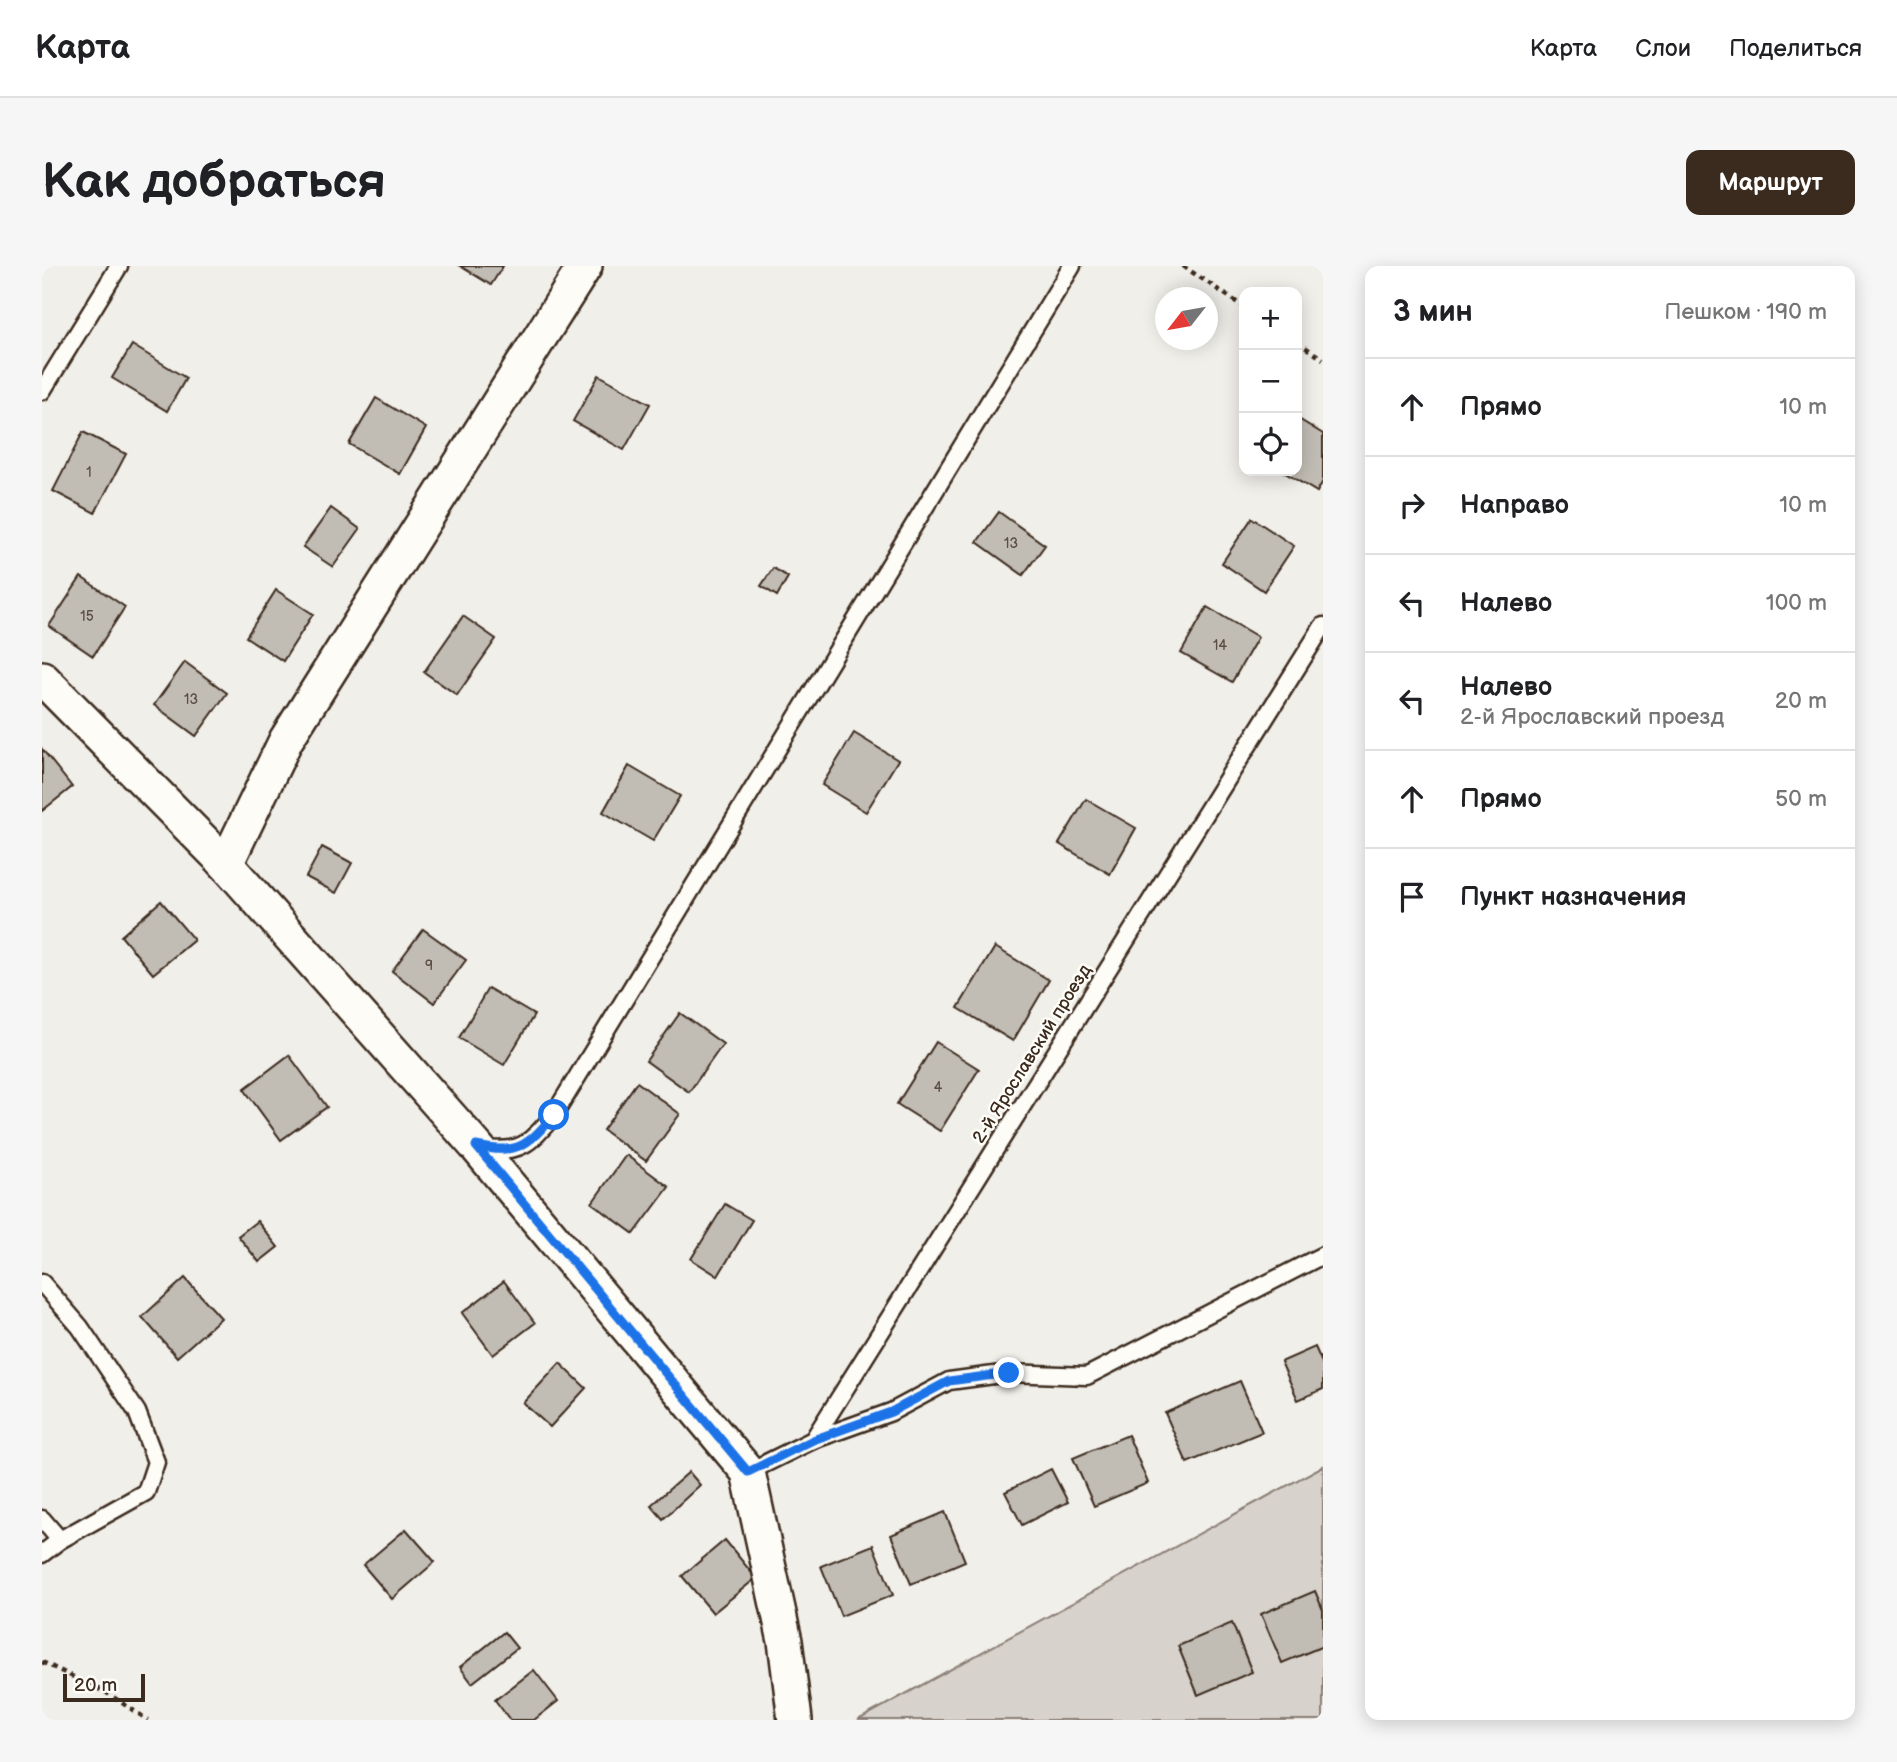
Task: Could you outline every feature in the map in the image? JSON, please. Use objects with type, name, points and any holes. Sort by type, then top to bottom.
[{"type":"street","points":[[226,864],[285,740],[585,266]]},
{"type":"street","points":[[42,678],[226,864],[476,1146],[748,1472],[785,1641],[796,1720]]},
{"type":"lane","points":[[42,391],[119,266]]},
{"type":"lane","points":[[476,1146],[503,1152],[529,1144],[554,1115],[1072,266]]},
{"type":"lane","name":"2-й Ярославский проезд","points":[[813,1440],[1323,626]]},
{"type":"lane","points":[[748,1472],[813,1440],[891,1412],[949,1381],[1009,1373],[1087,1376],[1323,1255]]},
{"type":"lane","points":[[42,1283],[80,1327],[137,1412],[156,1462],[146,1492],[60,1540],[42,1554]]},
{"type":"lane","points":[[42,1519],[60,1540]]},
{"type":"path","points":[[1184,266],[1239,304]]},
{"type":"path","points":[[1302,345],[1323,359]]},
{"type":"path","points":[[42,1662],[107,1693],[148,1720]]},
{"type":"shaded area","points":[[1323,1466],[1323,1720],[858,1720]]},
{"type":"building","points":[[460,266],[503,266],[491,285]]},
{"type":"building","points":[[132,345],[186,378],[167,411],[112,378]]},
{"type":"building","points":[[599,375],[650,404],[624,450],[573,421]]},
{"type":"building","points":[[376,398],[426,428],[400,474],[349,444]]},
{"type":"building","points":[[1302,421],[1323,434],[1323,481],[1317,492],[1290,476],[1302,476]]},
{"type":"building","points":[[83,432],[126,454],[95,513],[53,491]]},
{"type":"building","points":[[331,508],[360,529],[333,567],[303,547]]},
{"type":"building","points":[[999,512],[1045,545],[1023,575],[977,542]]},
{"type":"building","points":[[1252,518],[1294,546],[1264,591],[1222,563]]},
{"type":"building","points":[[773,568],[788,577],[777,596],[761,586]]},
{"type":"building","points":[[81,577],[125,607],[93,656],[49,626]]},
{"type":"building","points":[[276,590],[313,614],[283,661],[246,637]]},
{"type":"building","points":[[1207,607],[1258,637],[1232,682],[1181,653]]},
{"type":"building","points":[[463,616],[496,639],[457,695],[424,672]]},
{"type":"building","points":[[185,662],[227,693],[196,736],[154,705]]},
{"type":"building","points":[[854,733],[898,760],[866,812],[822,785]]},
{"type":"building","points":[[42,749],[72,787],[42,811]]},
{"type":"building","points":[[629,766],[680,796],[653,841],[603,812]]},
{"type":"building","points":[[1086,799],[1136,828],[1110,874],[1059,844]]},
{"type":"building","points":[[322,847],[352,863],[336,893],[306,877]]},
{"type":"building","points":[[161,901],[194,940],[153,974],[121,936]]},
{"type":"building","points":[[423,929],[466,960],[434,1003],[392,971]]},
{"type":"building","points":[[995,947],[1049,980],[1013,1041],[958,1008]]},
{"type":"building","points":[[488,988],[534,1015],[504,1065],[459,1038]]},
{"type":"building","points":[[680,1013],[723,1044],[689,1092],[646,1061]]},
{"type":"building","points":[[936,1042],[979,1069],[940,1131],[897,1104]]},
{"type":"building","points":[[289,1055],[327,1107],[281,1140],[244,1089]]},
{"type":"building","points":[[637,1082],[680,1114],[646,1161],[603,1130]]},
{"type":"building","points":[[626,1155],[669,1187],[634,1234],[592,1203]]},
{"type":"building","points":[[725,1204],[752,1220],[718,1276],[691,1259]]},
{"type":"building","points":[[257,1221],[278,1247],[259,1262],[238,1236]]},
{"type":"building","points":[[185,1278],[221,1318],[177,1357],[142,1317]]},
{"type":"building","points":[[504,1281],[535,1323],[493,1355],[462,1313]]},
{"type":"building","points":[[1315,1347],[1323,1365],[1323,1389],[1298,1400],[1281,1362]]},
{"type":"building","points":[[560,1363],[586,1388],[550,1427],[523,1403]]},
{"type":"building","points":[[1240,1381],[1262,1432],[1187,1463],[1165,1413]]},
{"type":"building","points":[[1128,1435],[1148,1483],[1094,1506],[1073,1458]]},
{"type":"building","points":[[1051,1469],[1068,1502],[1022,1525],[1005,1492]]},
{"type":"building","points":[[689,1472],[700,1485],[663,1519],[651,1505]]},
{"type":"building","points":[[945,1512],[965,1561],[911,1584],[891,1535]]},
{"type":"building","points":[[406,1529],[435,1562],[392,1599],[363,1565]]},
{"type":"building","points":[[725,1540],[756,1578],[713,1613],[682,1576]]},
{"type":"building","points":[[873,1545],[893,1595],[841,1616],[821,1566]]},
{"type":"building","points":[[1315,1591],[1323,1610],[1323,1646],[1282,1663],[1261,1614]]},
{"type":"building","points":[[1232,1623],[1252,1672],[1198,1695],[1178,1646]]},
{"type":"building","points":[[504,1632],[517,1648],[472,1683],[460,1667]]},
{"type":"building","points":[[534,1670],[558,1701],[534,1720],[510,1720],[495,1700]]},
{"type":"route","points":[[554,1115],[529,1144],[503,1152],[476,1146],[748,1472],[813,1440],[891,1412],[949,1381],[1009,1373]]}]
